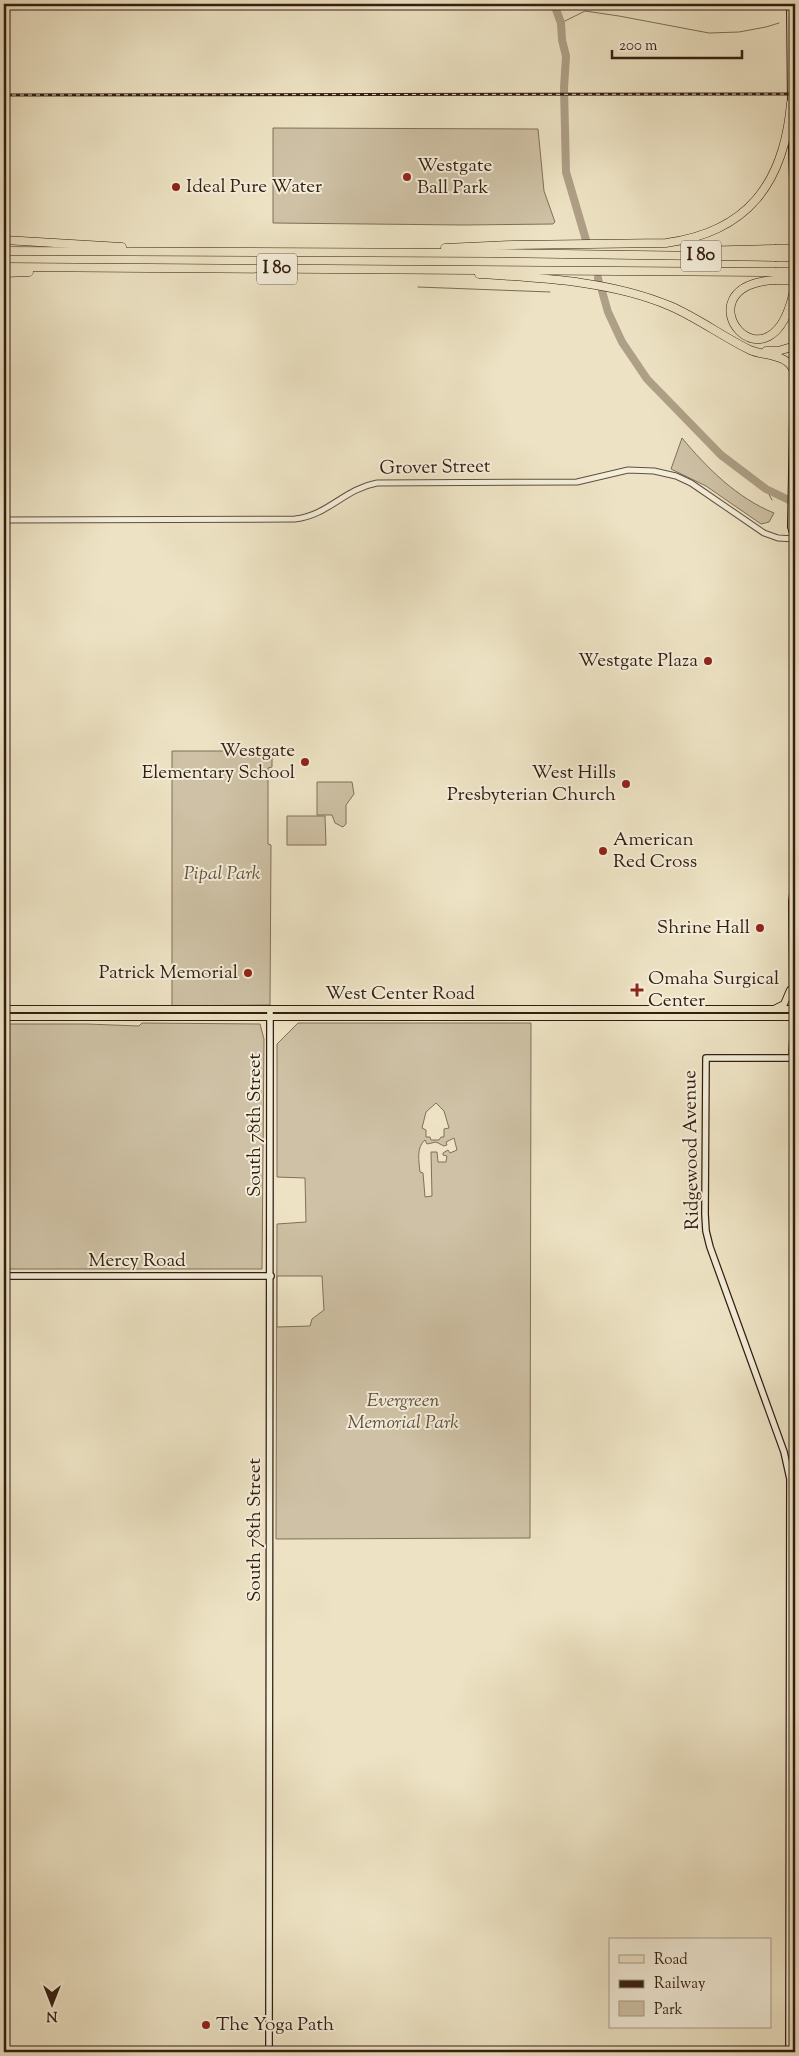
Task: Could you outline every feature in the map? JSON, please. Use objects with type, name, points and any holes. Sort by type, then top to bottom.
[{"type":"highway","points":[[353,252],[512,245],[666,243],[689,239],[720,227],[742,213],[760,195],[778,164],[786,141],[791,103]]},
{"type":"highway","points":[[4,240],[184,252]]},
{"type":"highway","points":[[775,253],[795,247]]},
{"type":"highway","name":"I 80","points":[[4,251],[561,254],[775,253],[795,257]]},
{"type":"highway","name":"I 80","points":[[4,267],[631,270],[775,276],[795,272]]},
{"type":"highway","points":[[4,273],[150,268]]},
{"type":"highway","points":[[403,269],[532,278],[602,287],[633,294],[672,307],[758,353],[786,360],[793,369]]},
{"type":"highway","points":[[795,280],[775,276],[751,284],[735,296],[730,315],[734,327],[743,336],[754,339],[765,338],[779,329],[788,315],[795,284]]},
{"type":"highway","points":[[742,345],[771,352],[794,346]]},
{"type":"main road","points":[[790,4],[795,247]]},
{"type":"main road","points":[[795,284],[795,303]]},
{"type":"main road","points":[[795,310],[791,475],[791,527],[795,538],[795,567]]},
{"type":"main road","points":[[795,764],[795,841]]},
{"type":"main road","points":[[794,1014],[792,901],[795,879]]},
{"type":"main road","points":[[770,1009],[780,1007],[786,1001],[792,979]]},
{"type":"main road","name":"West Center Road","points":[[4,1009],[770,1009],[794,1014]]},
{"type":"main road","name":"South 78th Street","points":[[269,2052],[270,1009]]},
{"type":"main road","name":"West Center Road","points":[[4,1017],[794,1014]]},
{"type":"main road","name":"Ridgewood Avenue","points":[[789,2052],[791,1503],[788,1469],[780,1440],[706,1231],[706,1058],[792,1058],[794,1014]]},
{"type":"main road","name":"Mercy Road","points":[[4,1276],[271,1276]]},
{"type":"street","name":"Grover Street","points":[[4,520],[295,519],[318,514],[356,489],[377,483],[577,482],[620,471],[645,470],[666,473],[692,483],[764,533],[778,538],[795,538]]},
{"type":"green space","name":"Westgate Ball Park","points":[[273,128],[538,129],[544,191],[555,222],[553,224],[464,225],[273,223]]},
{"type":"green space","points":[[682,438],[712,471],[735,491],[760,507],[774,513],[769,522],[761,524],[706,486],[671,469]]},
{"type":"green space","name":"Pipal Park","points":[[172,751],[272,751],[272,767],[268,768],[268,844],[271,845],[270,1005],[172,1006]]},
{"type":"green space","points":[[317,782],[352,782],[354,794],[346,805],[346,824],[343,827],[335,823],[332,815],[317,815]]},
{"type":"green space","points":[[287,816],[325,816],[326,845],[287,845]]},
{"type":"green space","points":[[142,1023],[260,1024],[264,1039],[262,1269],[4,1269],[4,1024],[139,1026]]},
{"type":"green space","name":"Evergreen Memorial Park","points":[[298,1023],[531,1023],[530,1538],[276,1539],[277,1224],[306,1222],[305,1178],[277,1177],[277,1044]],"holes":[[[436,1103],[444,1111],[449,1128],[444,1129],[444,1137],[441,1137],[439,1140],[431,1140],[430,1137],[426,1137],[426,1130],[422,1128],[426,1112]],[[454,1138],[457,1150],[450,1153],[448,1150],[443,1153],[443,1155],[447,1156],[446,1162],[438,1162],[437,1152],[431,1152],[432,1196],[425,1197],[423,1173],[420,1172],[419,1164],[420,1147],[425,1140],[427,1144],[436,1142],[444,1146],[447,1145],[446,1142]],[[277,1276],[322,1276],[324,1310],[312,1319],[310,1326],[277,1327]]]},
{"type":"waterway","points":[[554,4],[561,23],[562,40],[566,56],[564,88],[566,172],[586,240]]},
{"type":"waterway","points":[[561,23],[585,11],[709,33],[739,32],[779,23]]},
{"type":"waterway","points":[[598,278],[599,283]]},
{"type":"waterway","points":[[418,287],[550,292]]},
{"type":"waterway","points":[[602,291],[608,312],[622,342],[647,379],[721,455],[766,489],[795,503]]},
{"type":"waterway","points":[[766,489],[772,500]]},
{"type":"tunnel","points":[[795,245],[795,277]]},
{"type":"railway","points":[[4,95],[795,94]]},
{"type":"place","name":"Westgate Ball Park","points":[[407,177]]},
{"type":"place","name":"Ideal Pure Water","points":[[176,187]]},
{"type":"place","name":"Westgate Plaza","points":[[708,661]]},
{"type":"place","name":"Westgate Elementary School","points":[[305,762]]},
{"type":"place","name":"West Hills Presbyterian Church","points":[[626,784]]},
{"type":"place","name":"American Red Cross","points":[[603,851]]},
{"type":"place","name":"Shrine Hall","points":[[760,928]]},
{"type":"place","name":"Patrick Memorial","points":[[248,973]]},
{"type":"place","name":"Omaha Surgical Center","points":[[637,990]]},
{"type":"place","name":"The Yoga Path","points":[[206,2025]]}]
